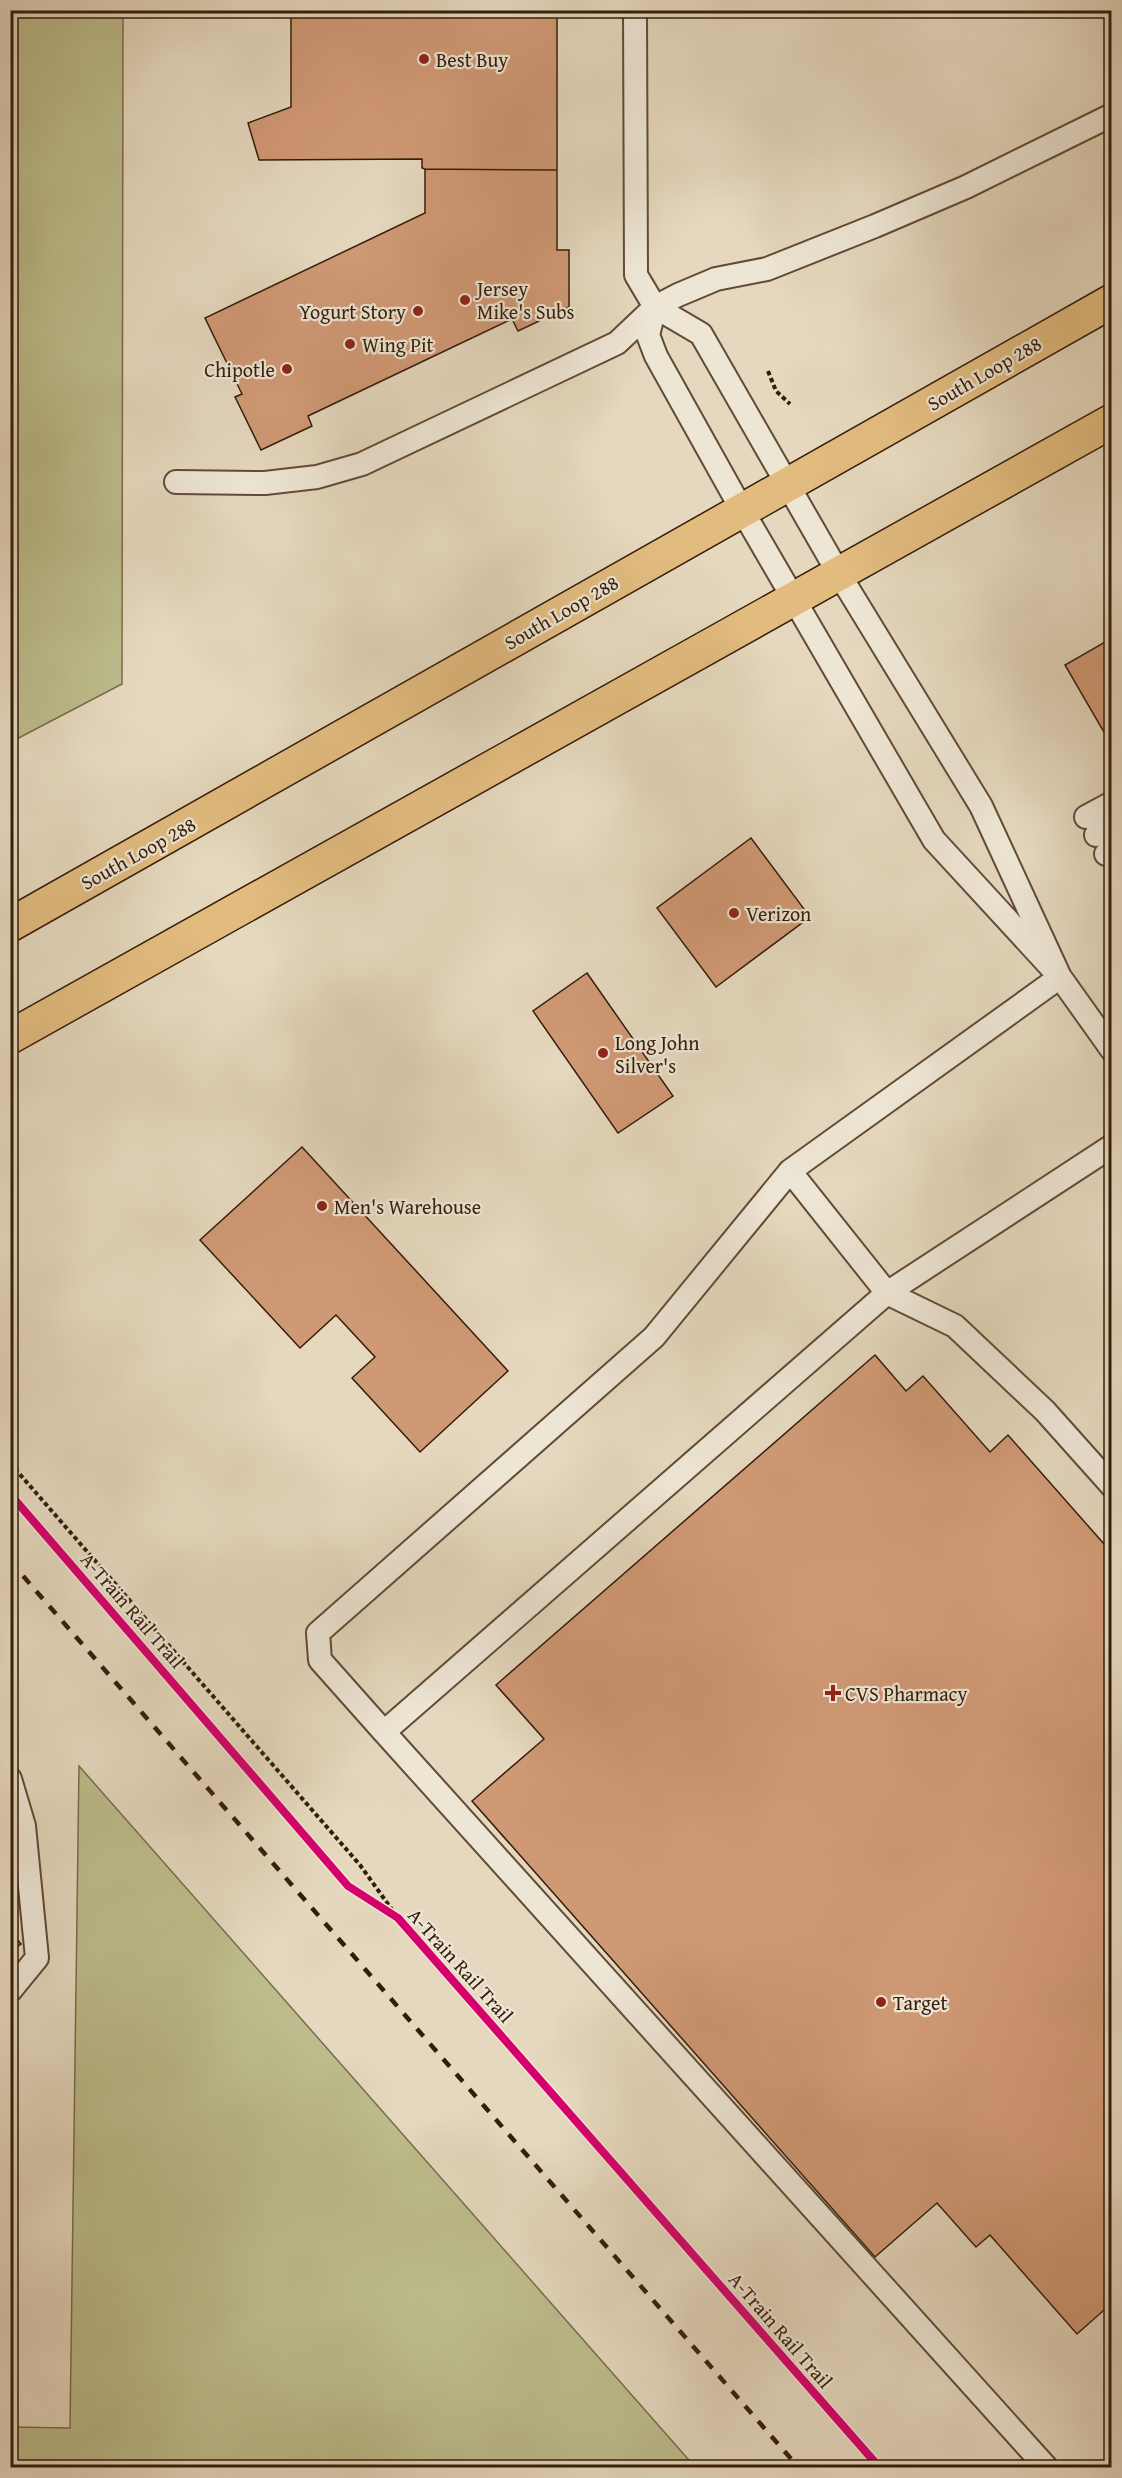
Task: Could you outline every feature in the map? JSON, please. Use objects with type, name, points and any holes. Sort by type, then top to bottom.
[{"type":"highway","name":"South Loop 288","points":[[10,925],[1112,300]]},
{"type":"highway","points":[[10,1037],[1112,421]]},
{"type":"lane","points":[[635,10],[636,275],[655,307],[701,334],[839,573],[981,806],[1060,977]]},
{"type":"lane","points":[[176,482],[265,483],[316,477],[362,464],[617,343],[655,307],[716,279],[767,269],[875,226],[966,187],[1112,116]]},
{"type":"lane","points":[[655,307],[648,335],[656,356],[742,510],[934,840],[1060,977],[1112,1050]]},
{"type":"lane","points":[[1102,836],[1112,803]]},
{"type":"lane","points":[[1047,2468],[320,1660],[318,1632],[654,1337],[790,1171],[1060,977]]},
{"type":"lane","points":[[384,1732],[887,1293],[1112,1146]]},
{"type":"lane","points":[[790,1171],[887,1293],[955,1326],[1045,1412],[1112,1486]]},
{"type":"lane","points":[[10,1991],[37,1958],[24,1826],[13,1795]]},
{"type":"path","points":[[768,371],[776,391],[790,404]]},
{"type":"path","points":[[10,1463],[352,1856],[398,1918]]},
{"type":"shaded area","points":[[11,10],[123,11],[122,684],[11,742]]},
{"type":"shaded area","points":[[79,1766],[695,2467],[11,2467],[11,2427],[70,2428]]},
{"type":"building","name":"Best Buy","points":[[291,10],[557,10],[557,170],[425,169],[422,168],[422,159],[259,160],[248,123],[291,107]]},
{"type":"building","points":[[425,169],[557,170],[557,250],[569,250],[569,307],[518,331],[512,319],[308,416],[312,426],[261,450],[235,397],[242,394],[205,318],[425,213]]},
{"type":"building","points":[[1112,638],[1112,746],[1065,665]]},
{"type":"building","name":"Verizon","points":[[751,838],[810,917],[716,987],[657,908]]},
{"type":"building","name":"Long John Silver's","points":[[587,973],[673,1096],[618,1133],[533,1011]]},
{"type":"building","points":[[302,1147],[508,1371],[420,1452],[352,1378],[375,1357],[336,1315],[300,1348],[200,1240]]},
{"type":"building","name":"Target","points":[[875,1355],[906,1391],[923,1376],[990,1452],[1008,1435],[1112,1553],[1112,2303],[1077,2334],[990,2235],[976,2247],[937,2203],[875,2257],[472,1801],[544,1739],[496,1685]]},
{"type":"building","points":[[10,1931],[21,1944],[10,1953]]},
{"type":"railway","points":[[10,1561],[799,2468]]},
{"type":"cycle path","name":"A-Train Rail Trail","points":[[10,1494],[348,1886],[398,1918],[880,2468]]},
{"type":"place","name":"Best Buy","points":[[424,59]]},
{"type":"place","name":"Jersey Mike's Subs","points":[[465,300]]},
{"type":"place","name":"Yogurt Story","points":[[418,311]]},
{"type":"place","name":"Wing Pit","points":[[350,344]]},
{"type":"place","name":"Chipotle","points":[[287,369]]},
{"type":"place","name":"Verizon","points":[[734,913]]},
{"type":"place","name":"Long John Silver's","points":[[603,1053]]},
{"type":"place","name":"Men's Warehouse","points":[[322,1206]]},
{"type":"place","name":"CVS Pharmacy","points":[[833,1693]]},
{"type":"place","name":"Target","points":[[881,2002]]}]
